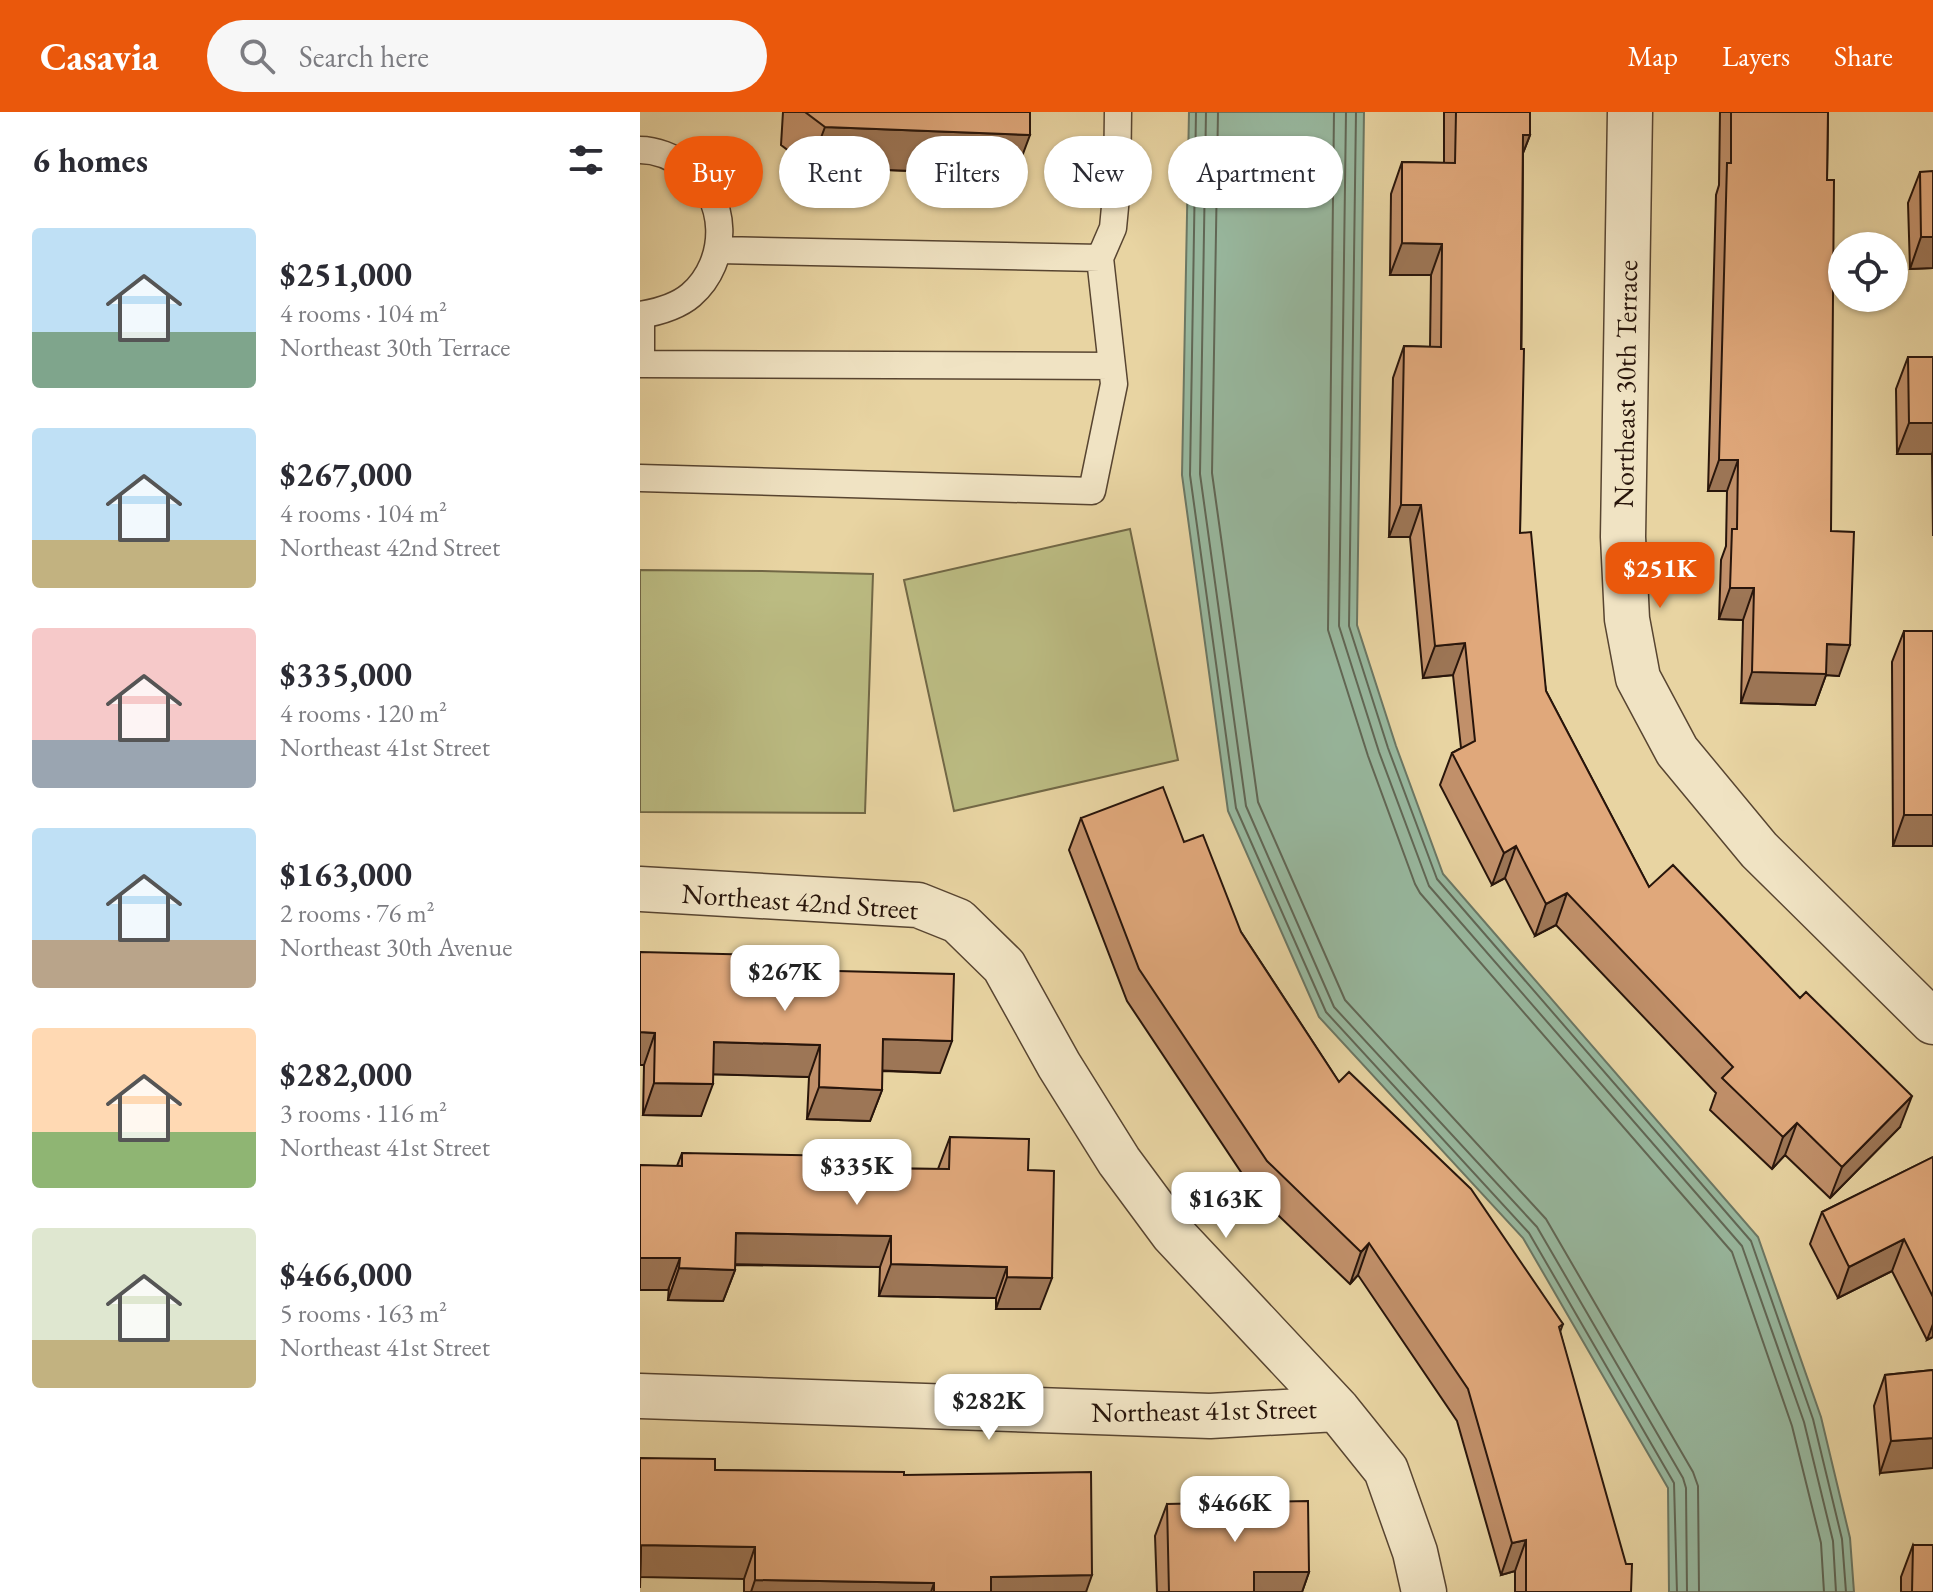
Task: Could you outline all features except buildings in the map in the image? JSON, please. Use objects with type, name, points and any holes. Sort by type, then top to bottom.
[{"type":"street","name":"Northeast 30th Terrace","points":[[1630,112],[1623,537],[1627,619],[1638,678],[1677,751],[1759,850],[1933,1022]]},
{"type":"street","name":"Northeast 42nd Street","points":[[640,889],[918,905],[958,921],[1004,966],[1059,1065],[1119,1161],[1173,1234],[1337,1409]]},
{"type":"street","name":"Northeast 41st Street","points":[[640,1396],[1210,1416],[1337,1409]]},
{"type":"street","points":[[1337,1409],[1386,1470],[1415,1552],[1424,1592]]},
{"type":"lane","points":[[640,478],[1092,491],[1114,384],[1100,258],[1113,228],[1118,112]]},
{"type":"lane","points":[[640,150],[674,158],[697,174],[713,197],[720,223],[719,250],[709,275],[691,296],[667,309],[641,315],[641,364],[1112,366]]},
{"type":"lane","points":[[719,250],[1100,258]]},
{"type":"shaded area","points":[[1130,529],[1178,760],[954,811],[904,580]]},
{"type":"shaded area","points":[[640,570],[873,574],[865,813],[640,812]]},
{"type":"water","points":[[1189,112],[1364,112],[1357,625],[1396,746],[1443,874],[1758,1237],[1821,1417],[1850,1538],[1854,1592],[1669,1592],[1668,1488],[1523,1238],[1319,1017],[1228,811],[1182,475],[1187,208],[1343,208],[1343,136],[1189,136]]}]
